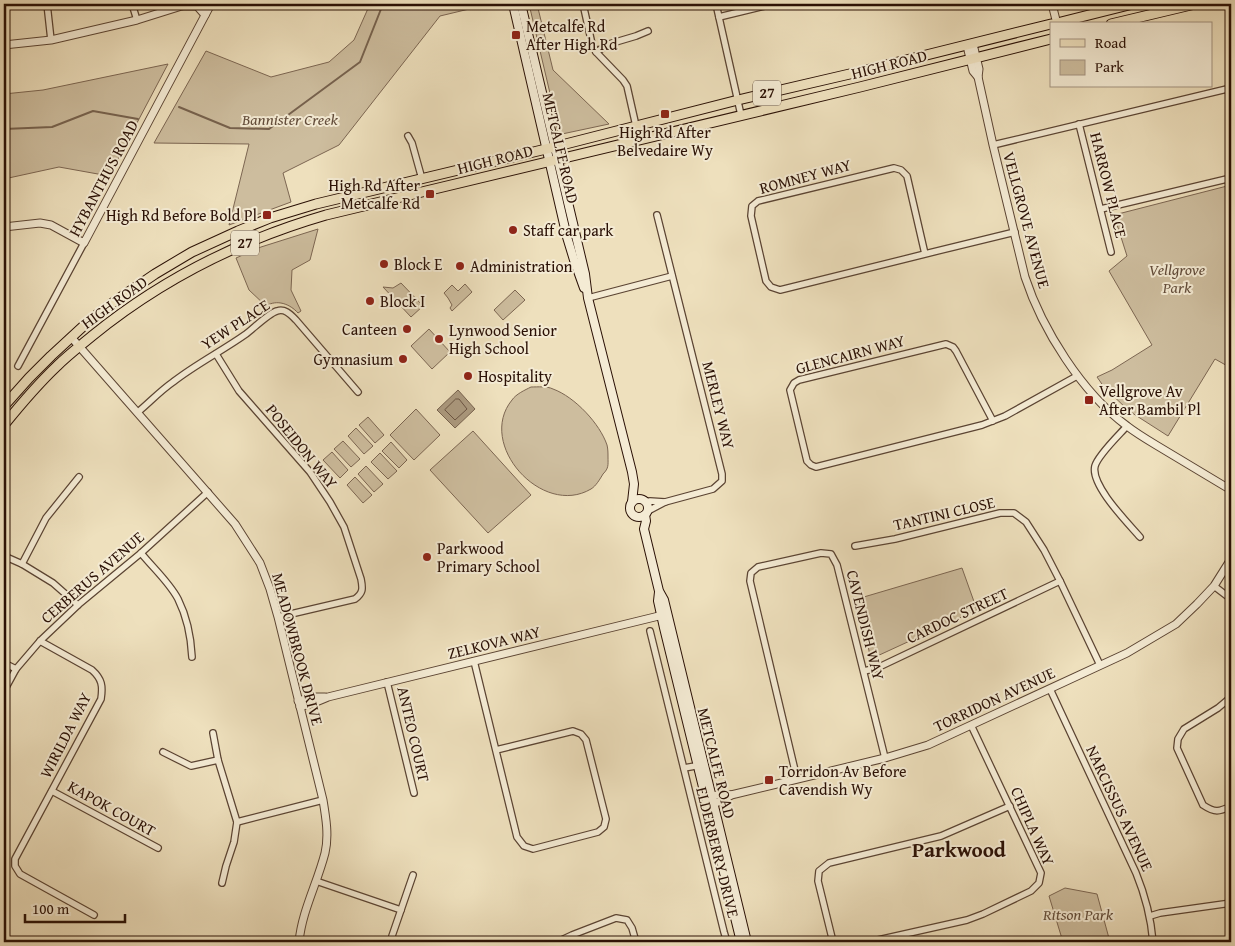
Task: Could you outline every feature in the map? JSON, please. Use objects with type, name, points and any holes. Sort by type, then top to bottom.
[{"type":"main road","name":"METCALFE ROAD","points":[[513,4],[585,274],[588,298],[634,484],[648,506],[644,529]]},
{"type":"main road","name":"METCALFE ROAD","points":[[521,4],[551,148]]},
{"type":"main road","name":"HIGH ROAD","points":[[1063,22],[1133,4]]},
{"type":"main road","points":[[1119,22],[1195,4]]},
{"type":"main road","name":"HIGH ROAD","points":[[4,406],[28,378],[71,337],[111,304],[192,252],[270,218],[316,204],[1050,25]]},
{"type":"main road","name":"HIGH ROAD","points":[[4,425],[58,364],[120,314],[163,285],[198,265],[259,237],[326,215],[974,59],[1050,38]]},
{"type":"main road","name":"METCALFE ROAD","points":[[634,484],[631,510],[644,529],[659,591],[664,600],[664,615],[701,765],[741,942]]},
{"type":"main road","points":[[632,502],[639,499],[645,501]]},
{"type":"main road","points":[[636,516],[641,517],[646,513]]},
{"type":"main road","name":"METCALFE ROAD","points":[[709,800],[747,942]]},
{"type":"street","points":[[47,4],[51,40]]},
{"type":"street","points":[[132,4],[137,20]]},
{"type":"street","points":[[582,4],[592,44],[596,52],[627,86],[636,126]]},
{"type":"street","points":[[716,4],[741,115]]},
{"type":"street","points":[[719,17],[773,4]]},
{"type":"street","points":[[1052,4],[1055,22]]},
{"type":"street","points":[[4,45],[51,40],[137,20],[185,5],[197,6],[205,15]]},
{"type":"street","name":"HYBANTHUS ROAD","points":[[18,366],[209,5]]},
{"type":"street","points":[[596,52],[609,44],[648,31]]},
{"type":"street","name":"VELLGROVE AVENUE","points":[[970,45],[974,59],[980,69],[978,77],[1025,276],[1029,290],[1047,327],[1077,376],[1107,409],[1127,426],[1231,490]]},
{"type":"street","points":[[993,145],[1231,88]]},
{"type":"street","name":"HARROW PLACE","points":[[1080,124],[1111,252]]},
{"type":"street","points":[[408,136],[412,143],[422,179]]},
{"type":"street","name":"ROMNEY WAY","points":[[925,254],[907,176],[901,170],[894,168],[758,201],[752,206],[751,216],[766,281],[772,287],[780,290],[1014,232]]},
{"type":"street","points":[[1101,209],[1231,178]]},
{"type":"street","name":"MERLEY WAY","points":[[646,513],[665,502],[712,489],[722,481],[657,215]]},
{"type":"street","points":[[4,227],[40,223],[51,225],[84,242]]},
{"type":"street","points":[[588,298],[672,276]]},
{"type":"street","name":"YEW PLACE","points":[[138,412],[171,383],[252,330],[275,311],[281,310],[288,312],[296,320],[358,392]]},
{"type":"street","name":"MEADOWBROOK DRIVE","points":[[71,337],[235,524],[260,563],[270,589],[327,822],[325,853],[305,910],[299,942]]},
{"type":"street","name":"GLENCAIRN WAY","points":[[993,420],[956,351],[953,347],[946,344],[795,381],[790,390],[807,460],[814,466],[823,466],[982,425],[1005,416],[1077,376]]},
{"type":"street","name":"POSEIDON WAY","points":[[216,354],[239,391],[310,472],[330,502],[344,527],[361,579],[361,594],[355,599],[278,617]]},
{"type":"street","points":[[1127,426],[1099,458],[1095,466],[1095,476],[1112,506],[1140,537]]},
{"type":"street","points":[[22,564],[46,518],[79,477]]},
{"type":"street","name":"CERBERUS AVENUE","points":[[4,692],[16,669],[40,641],[78,605],[141,553],[208,492]]},
{"type":"street","name":"MERLEY WAY","points":[[645,501],[665,502]]},
{"type":"street","name":"TANTINI CLOSE","points":[[855,546],[895,539],[1000,513],[1014,513],[1026,522],[1044,550],[1100,665]]},
{"type":"street","points":[[141,553],[177,598],[184,611],[191,640],[192,657]]},
{"type":"street","name":"CAVENDISH WAY","points":[[797,779],[750,581],[751,573],[758,568],[821,553],[831,554],[838,565],[885,758]]},
{"type":"street","points":[[4,556],[22,564],[53,583],[78,605]]},
{"type":"street","name":"TORRIDON AVENUE","points":[[709,800],[723,801],[731,795],[885,758],[928,745],[1050,689],[1127,653],[1176,624],[1214,586],[1231,559]]},
{"type":"street","name":"CARDOC STREET","points":[[864,671],[877,668],[1060,581]]},
{"type":"street","points":[[1214,586],[1231,599]]},
{"type":"street","name":"ZELKOVA WAY","points":[[299,704],[314,697],[328,697],[664,615]]},
{"type":"street","name":"ELDERBERRY DRIVE","points":[[650,631],[728,942]]},
{"type":"street","name":"WIRILDA WAY","points":[[40,641],[92,670],[97,675],[103,690],[101,699],[15,859],[15,866],[20,874],[94,915]]},
{"type":"street","points":[[474,661],[517,837],[524,846],[533,849],[598,832],[604,827],[606,819],[586,740],[581,734],[573,731],[496,750]]},
{"type":"street","points":[[4,663],[16,669]]},
{"type":"street","name":"ANTEO COURT","points":[[387,682],[414,793]]},
{"type":"street","name":"NARCISSUS AVENUE","points":[[1050,689],[1136,873],[1144,893],[1154,942]]},
{"type":"street","points":[[1231,697],[1218,708],[1184,729],[1178,738],[1177,748],[1203,805],[1211,811],[1222,811],[1231,806]]},
{"type":"street","name":"CHIPLA WAY","points":[[869,942],[966,920],[1031,891],[1039,883],[1041,874],[971,725]]},
{"type":"street","points":[[213,733],[218,760],[237,822],[234,842],[222,883]]},
{"type":"street","points":[[163,752],[191,766],[218,760]]},
{"type":"street","name":"ELDERBERRY DRIVE","points":[[684,768],[701,765]]},
{"type":"street","name":"KAPOK COURT","points":[[52,791],[158,848]]},
{"type":"street","points":[[237,822],[323,800]]},
{"type":"street","points":[[833,942],[818,881],[819,871],[829,864],[941,836],[1010,806]]},
{"type":"street","points":[[392,936],[413,875]]},
{"type":"street","points":[[316,881],[401,910]]},
{"type":"street","points":[[1150,916],[1231,903]]},
{"type":"street","points":[[558,942],[616,918],[627,920],[632,928],[636,942]]},
{"type":"green space","name":"Bannister Creek","points":[[370,4],[490,4],[440,16],[339,145],[283,173],[291,202],[229,225],[249,144],[154,143],[206,51],[271,77],[329,62],[354,40]]},
{"type":"green space","points":[[529,4],[537,4],[553,70],[609,124],[562,134],[558,133]]},
{"type":"green space","points":[[168,64],[109,176],[59,167],[4,179],[4,94],[43,90]]},
{"type":"green space","name":"Vellgrove Park","points":[[1231,185],[1231,368],[1215,359],[1168,436],[1129,411],[1104,387],[1097,377],[1152,345],[1109,271],[1127,256],[1114,215]]},
{"type":"green space","points":[[318,229],[310,260],[292,270],[291,290],[301,311],[298,313],[291,307],[279,303],[266,306],[249,290],[236,258],[261,247]]},
{"type":"green space","points":[[401,283],[423,306],[411,317],[383,287],[393,288]]},
{"type":"green space","points":[[465,284],[472,292],[452,311],[450,308],[452,305],[444,293],[452,285],[458,291]]},
{"type":"green space","points":[[515,290],[525,300],[503,320],[494,310]]},
{"type":"green space","points":[[429,329],[450,352],[432,369],[411,346]]},
{"type":"green space","points":[[531,387],[548,387],[570,398],[593,420],[604,437],[608,451],[608,464],[606,470],[591,489],[572,495],[553,494],[535,485],[520,472],[508,455],[502,437],[503,418],[512,400],[521,392]]},
{"type":"green space","points":[[416,409],[440,435],[414,460],[390,435]]},
{"type":"green space","points":[[368,417],[384,435],[375,443],[359,425]]},
{"type":"green space","points":[[356,428],[373,446],[364,454],[348,436]]},
{"type":"green space","points":[[473,431],[531,495],[488,533],[430,470]]},
{"type":"green space","points":[[343,441],[360,459],[351,467],[334,449]]},
{"type":"green space","points":[[391,442],[407,460],[399,468],[382,451]]},
{"type":"green space","points":[[332,452],[348,470],[340,478],[323,460]]},
{"type":"green space","points":[[380,453],[397,471],[388,479],[371,462]]},
{"type":"green space","points":[[366,466],[383,484],[374,492],[358,474]]},
{"type":"green space","points":[[355,477],[372,495],[363,503],[347,485]]},
{"type":"green space","points":[[962,568],[977,610],[875,657],[870,655],[857,599]]},
{"type":"green space","name":"Ritson Park","points":[[1065,888],[1097,894],[1110,942],[1063,942],[1049,896]]},
{"type":"water","points":[[458,390],[475,409],[455,428],[437,410]]},
{"type":"waterway","name":"Bannister Creek","points":[[179,107],[230,128],[269,129],[360,62],[383,4]]},
{"type":"waterway","name":"Bannister Creek","points":[[4,129],[52,127],[93,111],[138,119]]},
{"type":"place","name":"Metcalfe Rd After High Rd","points":[[516,35]]},
{"type":"place","name":"High Rd After Belvedaire Wy","points":[[665,114]]},
{"type":"place","name":"High Rd After Metcalfe Rd","points":[[430,194]]},
{"type":"place","name":"High Rd Before Bold Pl","points":[[267,215]]},
{"type":"place","name":"Staff car park","points":[[513,230]]},
{"type":"place","name":"Block E","points":[[384,264]]},
{"type":"place","name":"Administration","points":[[460,266]]},
{"type":"place","name":"Block I","points":[[370,301]]},
{"type":"place","name":"Canteen","points":[[407,329]]},
{"type":"place","name":"Lynwood Senior High School","points":[[439,339]]},
{"type":"place","name":"Gymnasium","points":[[403,359]]},
{"type":"place","name":"Hospitality","points":[[468,376]]},
{"type":"place","name":"Vellgrove Av After Bambil Pl","points":[[1089,400]]},
{"type":"place","name":"Parkwood Primary School","points":[[427,557]]},
{"type":"place","name":"Torridon Av Before Cavendish Wy","points":[[769,780]]},
{"type":"district","name":"Parkwood","points":[[959,850]]}]
